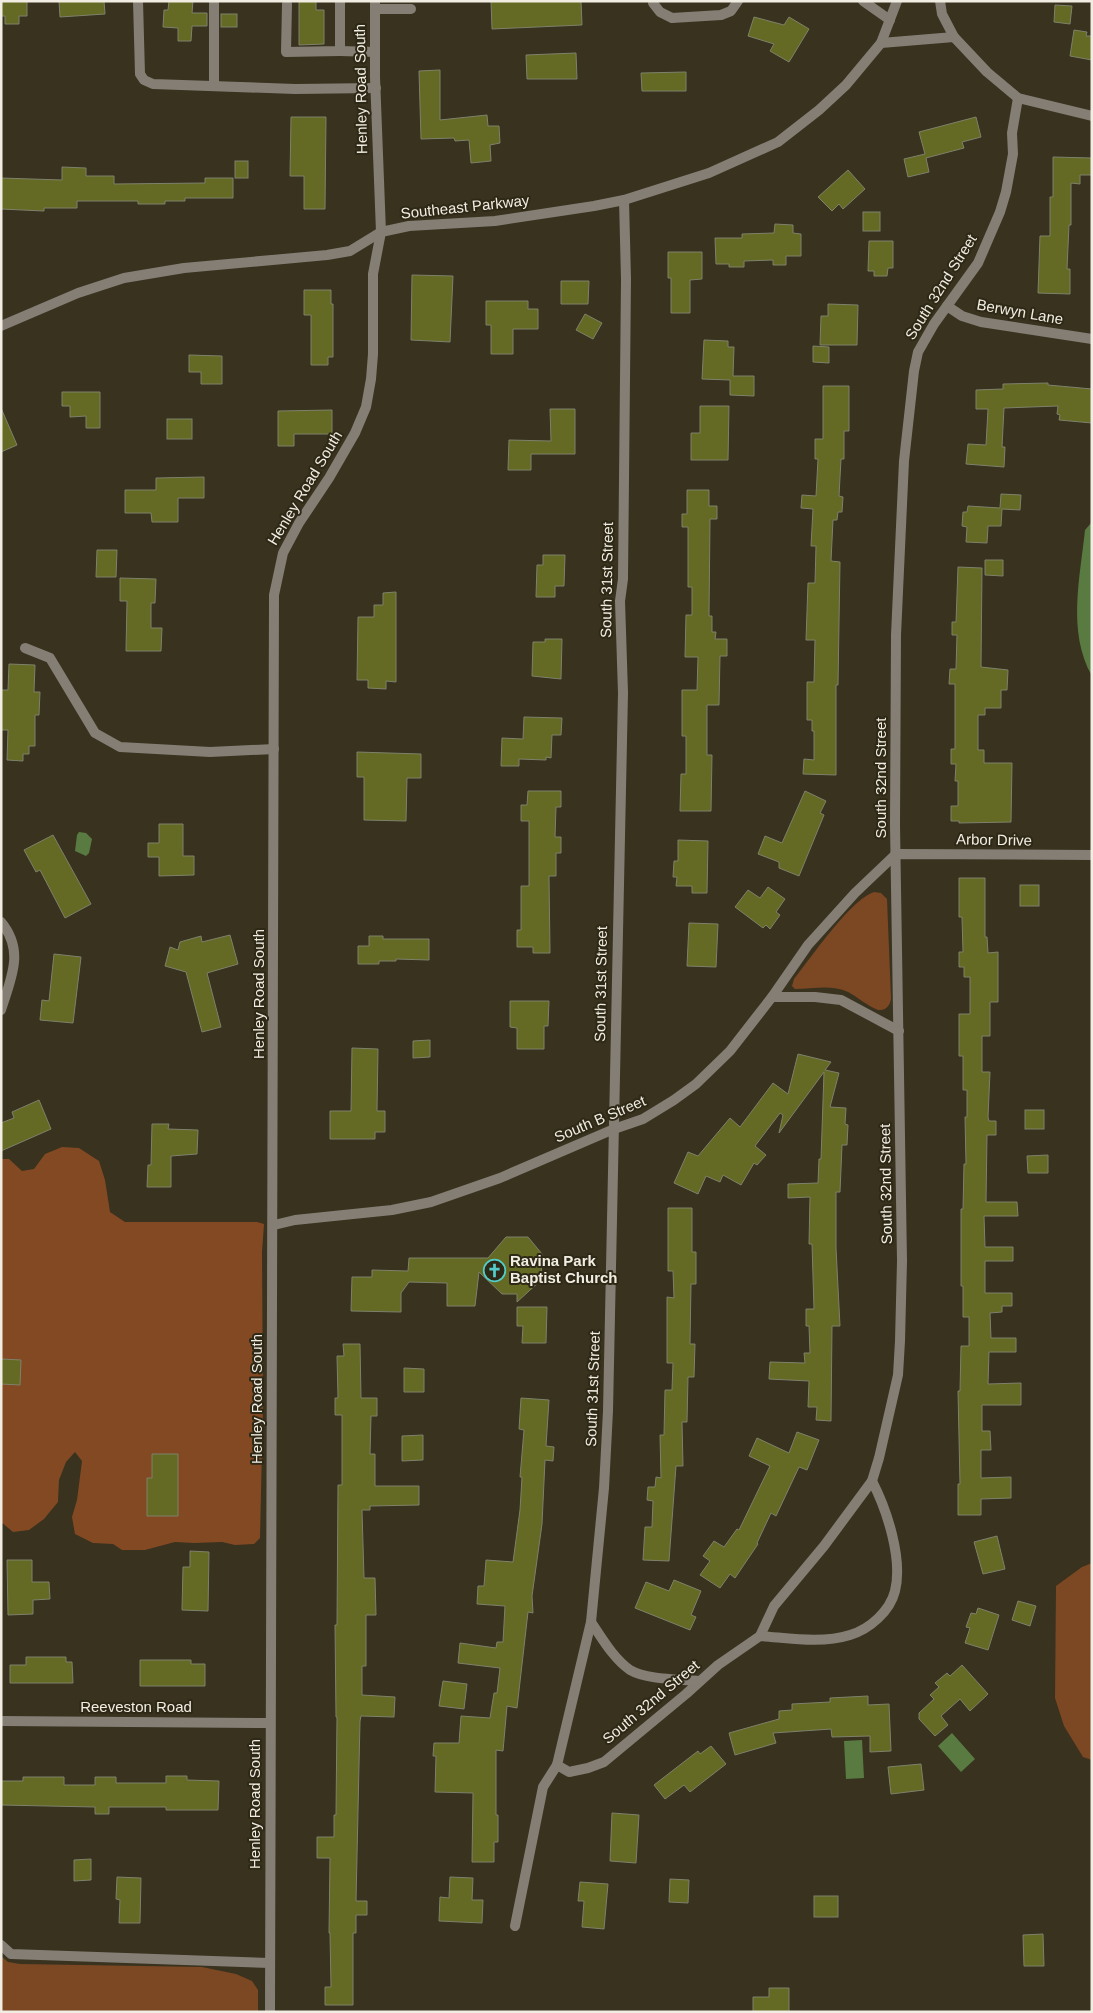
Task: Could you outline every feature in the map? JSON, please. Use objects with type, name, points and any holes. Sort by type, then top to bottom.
[{"type":"street","points":[[138,1],[140,74],[144,80],[153,84],[376,88]]},
{"type":"street","points":[[214,1],[214,86]]},
{"type":"street","points":[[340,1],[340,51]]},
{"type":"street","points":[[653,3],[660,12],[672,18],[720,15],[732,11],[738,1]]},
{"type":"street","points":[[863,1],[890,20]]},
{"type":"street","name":"Southeast Parkway","points":[[1,326],[78,293],[124,278],[184,268],[327,255],[350,251],[380,232],[409,226],[495,221],[624,200],[708,174],[778,142],[803,124],[846,85],[881,43],[897,1]]},
{"type":"street","points":[[940,1],[942,14],[954,37],[986,72],[1018,98],[1092,116]]},
{"type":"street","points":[[287,4],[286,52],[375,52]]},
{"type":"street","points":[[375,5],[411,9]]},
{"type":"street","name":"Henley Road South","points":[[270,2012],[274,1225],[274,595],[278,568],[283,553],[299,523],[344,453],[366,408],[373,354],[373,274],[380,232],[375,5]]},
{"type":"street","points":[[881,43],[954,37]]},
{"type":"street","name":"South 32nd Street","points":[[557,1765],[563,1770],[575,1771],[604,1762],[686,1694],[699,1680],[760,1636],[774,1606],[824,1546],[872,1481],[898,1375],[900,1341],[902,1261],[896,854],[896,635],[904,461],[914,371],[918,352],[934,324],[978,263],[1000,212],[1013,154],[1012,133],[1018,98]]},
{"type":"street","name":"South 31st Street","points":[[557,1765],[591,1622],[604,1488],[608,1411],[623,694],[620,601],[623,579],[626,279],[624,200]]},
{"type":"street","name":"Berwyn Lane","points":[[947,306],[962,316],[981,322],[1092,339]]},
{"type":"street","points":[[25,648],[50,658],[95,733],[120,747],[210,752],[274,749]]},
{"type":"street","name":"South B Street","points":[[274,1225],[295,1220],[392,1210],[431,1202],[500,1178],[614,1129],[643,1119],[696,1084],[730,1051],[772,997],[808,945],[856,893],[896,854]]},
{"type":"street","name":"Arbor Drive","points":[[896,854],[1092,855]]},
{"type":"street","points":[[1,922],[11,936],[15,956],[14,969],[1,1010]]},
{"type":"street","points":[[772,997],[815,997],[841,1000],[899,1032]]},
{"type":"street","points":[[760,1636],[816,1640],[852,1635],[880,1616],[892,1600],[895,1591],[896,1561],[886,1513],[872,1481]]},
{"type":"street","points":[[591,1622],[614,1655],[631,1670],[653,1677],[699,1680]]},
{"type":"street","name":"Reeveston Road","points":[[1,1722],[270,1723]]},
{"type":"street","points":[[516,1926],[543,1786],[557,1765]]},
{"type":"street","points":[[1,1945],[11,1954],[270,1963]]},
{"type":"shaded area","points":[[1092,522],[1092,676],[1084,659],[1080,641],[1077,623],[1077,604],[1085,530]]},
{"type":"shaded area","points":[[79,832],[86,833],[92,839],[89,853],[86,856],[75,851]]},
{"type":"shaded area","points":[[874,892],[881,893],[887,899],[891,998],[888,1007],[882,1010],[876,1009],[848,992],[835,988],[795,989],[792,986],[794,979],[831,931],[854,906],[864,897]]},
{"type":"shaded area","points":[[62,1147],[79,1148],[99,1161],[105,1180],[110,1212],[125,1222],[257,1222],[264,1224],[262,1252],[263,1404],[260,1538],[254,1544],[175,1542],[145,1550],[122,1550],[113,1544],[93,1543],[75,1534],[72,1517],[77,1500],[82,1461],[75,1452],[66,1462],[59,1480],[58,1502],[44,1519],[29,1530],[13,1532],[1,1522],[1,1159],[9,1159],[22,1171],[34,1169],[45,1154]]},
{"type":"shaded area","points":[[1092,1563],[1092,1760],[1083,1757],[1064,1726],[1055,1698],[1056,1586],[1082,1567]]},
{"type":"shaded area","points":[[952,1733],[975,1759],[961,1772],[938,1746]]},
{"type":"shaded area","points":[[862,1740],[864,1778],[846,1779],[844,1741]]},
{"type":"shaded area","points":[[1,1956],[8,1962],[20,1964],[202,1967],[236,1974],[252,1981],[258,1990],[258,2012],[1,2012]]},
{"type":"building","points":[[1,1],[27,1],[27,16],[19,16],[19,24],[5,24],[5,16],[1,16]]},
{"type":"building","points":[[59,1],[104,1],[105,14],[60,17]]},
{"type":"building","points":[[169,1],[193,1],[192,13],[207,13],[207,26],[192,26],[191,41],[178,41],[178,28],[163,27],[164,10],[168,10]]},
{"type":"building","points":[[299,1],[316,1],[316,10],[324,10],[324,44],[299,45]]},
{"type":"building","points":[[491,1],[581,1],[582,25],[492,29]]},
{"type":"building","points":[[1055,5],[1072,6],[1070,24],[1054,22]]},
{"type":"building","points":[[221,14],[237,14],[237,27],[221,27]]},
{"type":"building","points":[[754,17],[784,25],[789,17],[809,29],[789,62],[770,51],[774,44],[748,36]]},
{"type":"building","points":[[1074,30],[1087,32],[1086,36],[1092,36],[1092,60],[1070,56]]},
{"type":"building","points":[[576,53],[577,79],[527,79],[526,55]]},
{"type":"building","points":[[440,70],[440,120],[487,115],[488,126],[499,126],[500,143],[490,145],[491,161],[471,163],[469,140],[455,141],[454,138],[421,139],[419,71]]},
{"type":"building","points":[[686,72],[686,91],[642,91],[641,73]]},
{"type":"building","points":[[291,117],[326,117],[325,209],[304,209],[304,176],[290,176]]},
{"type":"building","points":[[976,117],[981,137],[962,142],[964,148],[926,158],[929,172],[908,177],[904,159],[925,154],[919,132]]},
{"type":"building","points":[[1053,157],[1092,158],[1092,175],[1080,175],[1080,184],[1071,183],[1071,225],[1069,225],[1067,269],[1070,269],[1070,294],[1038,293],[1040,236],[1050,236],[1050,197],[1053,197]]},
{"type":"building","points":[[235,161],[248,161],[248,178],[235,178]]},
{"type":"building","points":[[62,167],[86,168],[86,176],[114,176],[114,184],[205,183],[205,178],[233,178],[233,198],[185,198],[185,201],[165,201],[165,204],[138,204],[138,201],[77,201],[77,208],[44,208],[44,211],[1,209],[1,178],[62,180]]},
{"type":"building","points":[[848,170],[865,189],[843,209],[839,204],[832,211],[818,197]]},
{"type":"building","points":[[863,212],[880,212],[880,231],[863,231]]},
{"type":"building","points":[[775,224],[793,225],[793,233],[801,234],[801,256],[786,256],[786,265],[773,265],[773,260],[744,261],[744,267],[729,267],[729,264],[716,264],[715,238],[742,238],[742,234],[774,233]]},
{"type":"building","points":[[869,241],[893,241],[893,268],[888,268],[887,276],[874,276],[874,271],[868,271]]},
{"type":"building","points":[[668,252],[702,252],[702,279],[690,280],[690,313],[671,313],[671,278],[668,278]]},
{"type":"building","points":[[412,275],[453,276],[450,342],[411,340]]},
{"type":"building","points":[[561,281],[589,281],[588,304],[561,304]]},
{"type":"building","points":[[304,290],[331,290],[331,304],[333,304],[333,357],[328,357],[328,365],[311,365],[311,315],[304,315]]},
{"type":"building","points":[[486,301],[528,301],[528,309],[538,309],[538,329],[513,329],[513,354],[491,354],[491,325],[486,325]]},
{"type":"building","points":[[828,304],[858,305],[857,345],[820,345],[821,316],[828,316]]},
{"type":"building","points":[[585,314],[602,323],[593,339],[576,330]]},
{"type":"building","points":[[704,340],[728,341],[728,347],[734,347],[733,376],[754,376],[754,396],[730,395],[730,380],[702,379]]},
{"type":"building","points":[[813,346],[829,347],[829,363],[813,362]]},
{"type":"building","points":[[189,355],[222,356],[222,384],[201,384],[201,372],[189,372]]},
{"type":"building","points":[[1048,383],[1048,385],[1092,389],[1092,423],[1059,420],[1060,415],[1057,414],[1058,406],[1004,408],[1002,447],[1005,447],[1004,467],[966,464],[968,444],[986,445],[988,409],[976,409],[976,390],[1003,389],[1003,384]]},
{"type":"building","points":[[823,386],[849,386],[849,431],[844,431],[844,459],[841,459],[839,496],[843,497],[842,512],[838,512],[837,520],[833,520],[831,561],[840,562],[838,685],[836,685],[836,775],[803,774],[804,759],[814,760],[814,731],[812,731],[812,720],[807,720],[807,682],[814,682],[815,640],[806,640],[808,583],[815,583],[816,546],[811,546],[813,509],[801,508],[802,495],[816,496],[818,459],[815,459],[815,439],[823,439]]},
{"type":"building","points":[[62,392],[100,392],[100,428],[86,428],[86,416],[70,417],[70,406],[62,406]]},
{"type":"building","points":[[700,406],[729,406],[728,460],[691,460],[691,433],[700,433]]},
{"type":"building","points":[[1,408],[17,445],[1,452]]},
{"type":"building","points":[[550,409],[575,409],[575,454],[531,454],[531,470],[508,470],[509,440],[551,441]]},
{"type":"building","points":[[332,410],[332,434],[294,434],[294,446],[278,446],[278,411]]},
{"type":"building","points":[[167,419],[192,419],[192,439],[167,439]]},
{"type":"building","points":[[204,477],[204,498],[178,498],[178,522],[152,522],[151,513],[125,513],[125,490],[156,490],[156,478]]},
{"type":"building","points":[[687,490],[709,490],[709,506],[717,506],[717,519],[710,519],[709,616],[712,616],[712,632],[716,632],[715,639],[727,639],[727,656],[720,656],[719,705],[707,705],[707,755],[712,755],[711,811],[680,811],[681,774],[686,774],[686,736],[682,736],[682,690],[697,690],[698,657],[685,657],[686,615],[692,615],[692,587],[688,587],[688,527],[682,527],[682,514],[687,514]]},
{"type":"building","points":[[1001,494],[1021,495],[1020,510],[1002,509],[1001,526],[988,526],[987,543],[966,542],[967,527],[962,526],[963,512],[967,512],[968,506],[1000,508]]},
{"type":"building","points":[[97,550],[117,550],[116,577],[96,577]]},
{"type":"building","points":[[543,555],[565,555],[564,586],[555,586],[555,597],[536,597],[537,565],[543,565]]},
{"type":"building","points":[[985,560],[1003,560],[1003,576],[985,575]]},
{"type":"building","points":[[958,567],[982,568],[981,667],[1008,670],[1007,690],[1001,690],[1001,708],[985,708],[985,715],[978,715],[978,750],[984,750],[984,763],[1012,763],[1011,822],[959,823],[959,821],[951,821],[951,806],[958,806],[958,781],[955,781],[956,764],[951,764],[951,749],[955,749],[955,684],[949,684],[950,669],[956,669],[957,635],[952,635],[952,622],[956,622]]},
{"type":"building","points":[[120,578],[156,579],[155,603],[151,603],[151,628],[162,628],[161,651],[126,651],[127,601],[120,601]]},
{"type":"building","points":[[396,592],[396,682],[386,681],[386,689],[368,688],[368,680],[357,680],[358,617],[374,617],[374,605],[383,605],[383,593]]},
{"type":"building","points":[[545,639],[562,639],[561,679],[532,676],[533,642],[545,642]]},
{"type":"building","points":[[9,664],[35,665],[34,692],[40,692],[39,715],[35,715],[35,746],[29,746],[29,754],[23,754],[23,761],[7,760],[8,730],[1,730],[1,690],[8,690]]},
{"type":"building","points":[[524,717],[562,718],[561,735],[552,735],[551,758],[546,757],[546,760],[519,759],[519,766],[501,766],[502,738],[523,739]]},
{"type":"building","points":[[357,752],[421,754],[421,778],[407,778],[406,821],[364,820],[364,777],[357,777]]},
{"type":"building","points":[[528,791],[561,791],[561,807],[556,807],[555,837],[561,837],[561,853],[556,853],[556,876],[549,876],[550,953],[533,953],[533,947],[517,947],[517,930],[521,930],[521,886],[529,886],[529,821],[521,821],[521,805],[527,805]]},
{"type":"building","points":[[805,791],[826,801],[820,813],[824,815],[799,876],[779,868],[779,862],[758,854],[765,836],[782,843]]},
{"type":"building","points":[[159,824],[183,824],[183,856],[194,856],[194,875],[159,876],[159,857],[148,857],[148,843],[159,843]]},
{"type":"building","points":[[53,835],[91,904],[65,918],[40,870],[36,872],[24,850]]},
{"type":"building","points":[[678,840],[708,841],[707,893],[692,893],[692,886],[676,886],[677,877],[673,877],[674,861],[678,861]]},
{"type":"building","points":[[959,878],[985,878],[985,937],[987,937],[988,953],[998,952],[998,1002],[990,1002],[990,1036],[982,1036],[982,1072],[990,1072],[988,1117],[989,1121],[996,1121],[996,1135],[987,1135],[986,1202],[1017,1202],[1018,1216],[984,1216],[985,1247],[1013,1247],[1013,1261],[985,1261],[985,1293],[1012,1293],[1012,1306],[1002,1306],[1002,1312],[990,1313],[991,1338],[1016,1338],[1016,1352],[989,1352],[988,1384],[1021,1383],[1021,1405],[982,1405],[982,1431],[990,1431],[991,1450],[981,1450],[981,1478],[1011,1477],[1011,1498],[981,1499],[981,1515],[958,1515],[958,1484],[960,1484],[958,1391],[960,1391],[961,1346],[969,1346],[969,1317],[963,1317],[963,1286],[961,1286],[961,1209],[963,1209],[964,1164],[966,1164],[965,1117],[967,1117],[967,1090],[963,1090],[963,1056],[959,1056],[959,1014],[970,1014],[970,977],[964,977],[964,967],[959,967],[959,952],[963,952],[962,917],[959,917]]},
{"type":"building","points":[[1020,885],[1039,885],[1039,906],[1020,906]]},
{"type":"building","points":[[768,887],[785,899],[776,912],[780,915],[770,929],[766,925],[763,928],[735,907],[748,890],[760,898]]},
{"type":"building","points":[[689,923],[718,924],[716,967],[687,966]]},
{"type":"building","points":[[230,935],[238,964],[207,973],[221,1027],[202,1032],[186,972],[165,966],[170,947],[178,950],[180,942],[201,936],[202,942]]},
{"type":"building","points":[[369,936],[383,936],[383,939],[429,939],[429,960],[396,959],[396,961],[379,961],[379,964],[358,964],[358,946],[369,946]]},
{"type":"building","points":[[54,954],[81,957],[73,1023],[40,1020],[42,1000],[49,1001]]},
{"type":"building","points":[[510,1001],[549,1001],[548,1026],[544,1026],[544,1049],[517,1049],[517,1028],[510,1027]]},
{"type":"building","points":[[430,1040],[430,1057],[413,1058],[413,1041]]},
{"type":"building","points":[[352,1048],[378,1049],[377,1111],[385,1111],[385,1132],[375,1132],[375,1139],[330,1139],[330,1111],[351,1111]]},
{"type":"building","points":[[798,1054],[831,1062],[825,1070],[839,1073],[830,1107],[846,1108],[845,1124],[848,1125],[847,1145],[842,1145],[840,1192],[836,1192],[836,1248],[840,1326],[832,1326],[831,1421],[816,1420],[817,1407],[808,1407],[809,1381],[769,1379],[770,1362],[805,1363],[804,1353],[810,1353],[809,1326],[806,1326],[806,1309],[814,1309],[812,1244],[809,1244],[810,1197],[788,1198],[788,1184],[818,1183],[819,1159],[821,1159],[824,1072],[779,1133],[783,1115],[780,1113],[755,1146],[766,1155],[757,1165],[754,1163],[741,1185],[723,1175],[720,1182],[706,1176],[698,1194],[674,1183],[688,1152],[698,1156],[730,1118],[740,1127],[773,1083],[788,1094]]},
{"type":"building","points":[[39,1100],[51,1129],[1,1151],[1,1123],[14,1118],[12,1112]]},
{"type":"building","points":[[1025,1110],[1044,1110],[1044,1129],[1025,1129]]},
{"type":"building","points":[[152,1124],[169,1124],[168,1129],[198,1130],[197,1154],[171,1156],[171,1187],[147,1187],[148,1165],[151,1165]]},
{"type":"building","points":[[1048,1155],[1048,1173],[1028,1173],[1027,1156]]},
{"type":"building","points":[[668,1208],[692,1208],[692,1252],[696,1252],[696,1284],[691,1284],[690,1344],[695,1344],[694,1377],[688,1377],[687,1422],[682,1422],[683,1466],[676,1466],[669,1561],[643,1560],[645,1527],[652,1527],[653,1501],[647,1500],[648,1487],[655,1487],[656,1477],[661,1478],[660,1435],[664,1435],[665,1390],[672,1390],[673,1363],[667,1363],[667,1297],[674,1298],[673,1271],[668,1271]]},
{"type":"building","points":[[506,1237],[528,1237],[542,1254],[541,1280],[517,1302],[517,1294],[502,1294],[479,1272],[475,1306],[447,1306],[447,1283],[409,1282],[401,1293],[401,1312],[351,1311],[352,1277],[372,1277],[372,1270],[408,1271],[409,1258],[488,1258]]},
{"type":"building","points":[[517,1307],[547,1307],[546,1343],[522,1343],[523,1326],[517,1326]]},
{"type":"building","points":[[343,1344],[360,1344],[361,1398],[377,1398],[377,1416],[371,1416],[370,1454],[375,1454],[375,1486],[419,1486],[419,1505],[370,1506],[370,1510],[362,1510],[364,1578],[375,1578],[376,1615],[366,1615],[366,1666],[362,1666],[362,1695],[395,1697],[394,1717],[361,1716],[356,1901],[367,1901],[367,1915],[356,1915],[356,1933],[353,1933],[353,2005],[325,2005],[325,1987],[331,1987],[329,1933],[330,1858],[317,1858],[317,1837],[334,1837],[334,1815],[336,1815],[337,1717],[335,1625],[337,1625],[338,1485],[342,1485],[342,1415],[335,1415],[335,1398],[338,1398],[337,1356],[344,1356]]},
{"type":"building","points":[[1,1359],[21,1360],[20,1385],[1,1384]]},
{"type":"building","points":[[404,1368],[424,1369],[424,1392],[404,1392]]},
{"type":"building","points":[[521,1398],[549,1400],[546,1446],[554,1447],[553,1461],[545,1460],[542,1524],[532,1596],[533,1613],[528,1612],[517,1708],[507,1706],[503,1751],[496,1750],[498,1842],[494,1842],[494,1862],[472,1862],[473,1793],[435,1792],[436,1756],[433,1756],[434,1743],[459,1743],[461,1716],[490,1718],[494,1693],[497,1693],[500,1668],[458,1663],[460,1643],[496,1648],[497,1642],[503,1642],[505,1606],[477,1604],[478,1586],[484,1586],[486,1560],[513,1562],[522,1477],[520,1477],[524,1430],[519,1429]]},
{"type":"building","points":[[797,1432],[819,1440],[807,1470],[799,1467],[776,1516],[771,1513],[758,1544],[735,1578],[730,1574],[720,1588],[700,1575],[710,1561],[703,1556],[714,1541],[724,1547],[737,1529],[739,1530],[770,1466],[749,1456],[757,1438],[789,1453]]},
{"type":"building","points":[[423,1435],[423,1460],[402,1461],[402,1436]]},
{"type":"building","points":[[152,1454],[178,1454],[178,1516],[147,1516],[147,1478],[152,1478]]},
{"type":"building","points":[[997,1536],[1005,1569],[983,1574],[974,1542]]},
{"type":"building","points":[[190,1551],[209,1552],[208,1611],[182,1610],[183,1567],[190,1567]]},
{"type":"building","points":[[7,1560],[32,1560],[32,1582],[49,1582],[50,1599],[33,1600],[33,1614],[8,1615]]},
{"type":"building","points":[[674,1580],[701,1591],[691,1615],[696,1617],[690,1630],[635,1608],[646,1582],[669,1591]]},
{"type":"building","points":[[1018,1601],[1036,1606],[1030,1626],[1012,1620]]},
{"type":"building","points":[[978,1608],[999,1615],[988,1650],[965,1643],[970,1628],[966,1627],[971,1613],[976,1614]]},
{"type":"building","points":[[26,1657],[66,1657],[66,1662],[72,1662],[73,1683],[10,1683],[10,1665],[26,1665]]},
{"type":"building","points":[[140,1660],[191,1660],[191,1664],[205,1664],[205,1686],[140,1686]]},
{"type":"building","points":[[962,1665],[988,1694],[970,1711],[960,1699],[941,1716],[948,1725],[935,1736],[919,1719],[919,1713],[934,1699],[930,1695],[939,1687],[935,1683],[947,1673],[950,1676]]},
{"type":"building","points":[[443,1681],[467,1684],[464,1709],[439,1706]]},
{"type":"building","points":[[868,1696],[868,1705],[889,1704],[891,1751],[870,1752],[870,1736],[832,1737],[831,1729],[773,1733],[776,1743],[735,1755],[729,1733],[779,1719],[779,1711],[792,1710],[792,1704],[830,1702],[830,1698]]},
{"type":"building","points":[[711,1746],[726,1764],[690,1792],[684,1785],[665,1799],[654,1785],[698,1751],[700,1754]]},
{"type":"building","points":[[921,1764],[924,1790],[891,1794],[888,1767]]},
{"type":"building","points":[[166,1776],[187,1776],[187,1780],[219,1781],[218,1810],[166,1810],[166,1807],[109,1807],[109,1814],[95,1814],[95,1807],[1,1805],[1,1781],[23,1781],[23,1777],[64,1777],[64,1785],[95,1785],[95,1777],[116,1777],[116,1783],[166,1783]]},
{"type":"building","points":[[612,1813],[639,1815],[636,1863],[610,1861]]},
{"type":"building","points":[[91,1859],[91,1880],[74,1881],[74,1860]]},
{"type":"building","points":[[117,1877],[141,1878],[140,1923],[119,1923],[120,1900],[116,1899]]},
{"type":"building","points":[[450,1877],[473,1878],[472,1900],[483,1900],[482,1923],[439,1921],[440,1897],[449,1898]]},
{"type":"building","points":[[670,1879],[689,1880],[688,1903],[669,1902]]},
{"type":"building","points":[[580,1882],[608,1884],[604,1929],[582,1927],[584,1901],[578,1901]]},
{"type":"building","points":[[814,1896],[838,1896],[838,1917],[814,1917]]},
{"type":"building","points":[[1043,1934],[1044,1966],[1024,1966],[1023,1935]]},
{"type":"building","points":[[769,1988],[789,1988],[789,2012],[753,2012],[753,1997],[769,1997]]},
{"type":"place","name":"Ravina Park Baptist Church","points":[[494,1270]]}]
